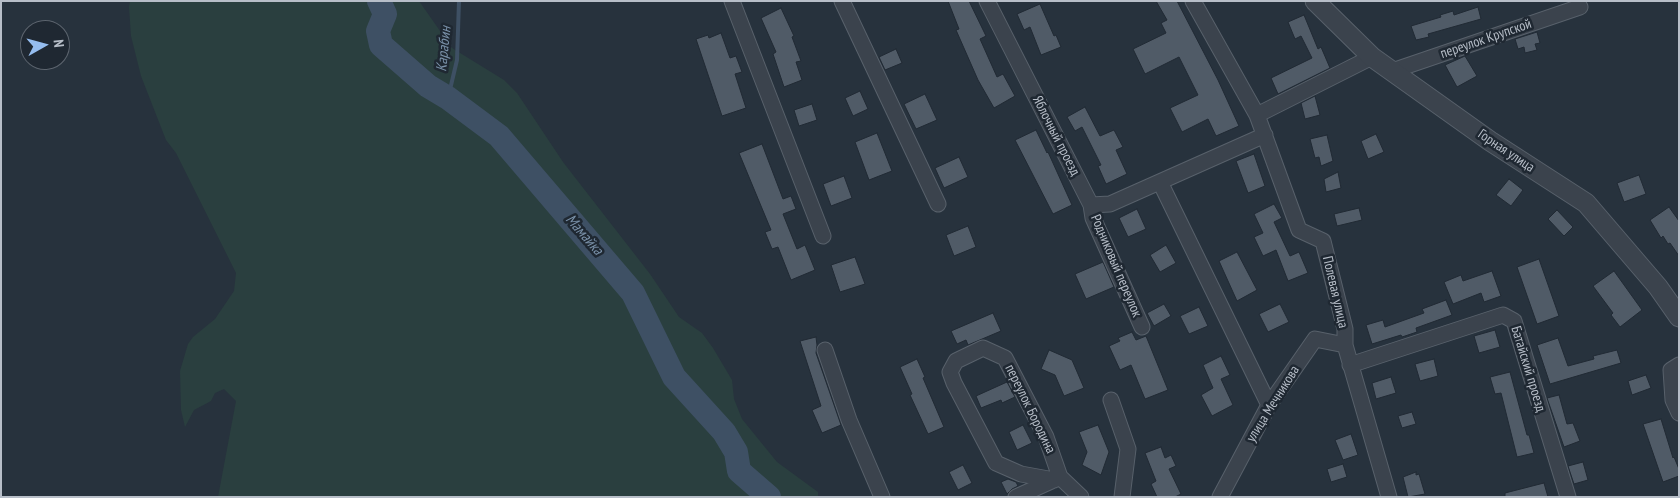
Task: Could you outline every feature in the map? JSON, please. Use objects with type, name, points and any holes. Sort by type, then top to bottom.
[{"type":"street","points":[[842,1],[938,204]]},
{"type":"street","name":"Яблочный проезд","points":[[987,1],[1091,206]]},
{"type":"street","name":"Полевая улица","points":[[1194,1],[1257,115],[1299,230],[1323,241],[1345,329],[1345,345],[1350,365],[1389,497]]},
{"type":"street","name":"Горная улица","points":[[1315,1],[1372,57],[1490,141],[1586,203],[1658,287],[1679,317]]},
{"type":"street","points":[[736,3],[823,236]]},
{"type":"street","name":"переулок Крупской","points":[[1392,70],[1580,7]]},
{"type":"street","points":[[1257,115],[1372,57]]},
{"type":"street","points":[[1091,206],[1110,204],[1265,135]]},
{"type":"street","points":[[1160,182],[1269,405]]},
{"type":"street","name":"Родниковый переулок","points":[[1091,206],[1092,218],[1142,327]]},
{"type":"street","name":"Батайский проезд","points":[[1350,365],[1503,315],[1514,321],[1568,497]]},
{"type":"street","name":"улица Мечникова","points":[[1220,497],[1269,405],[1315,339],[1345,345]]},
{"type":"street","name":"переулок Бородина","points":[[1057,479],[1046,436],[1005,358],[983,348],[956,361],[950,372],[954,383],[996,463],[1021,474],[1057,479],[1081,497]]},
{"type":"street","points":[[825,350],[849,420],[882,497]]},
{"type":"street","points":[[1679,365],[1671,370],[1673,400],[1679,413]]},
{"type":"street","points":[[1111,400],[1128,449],[1122,497]]},
{"type":"street","points":[[1016,497],[1057,479]]},
{"type":"green space","points":[[130,1],[419,1],[452,48],[504,80],[517,93],[563,162],[650,274],[679,317],[702,333],[713,348],[732,380],[734,399],[742,419],[777,462],[818,492],[818,497],[218,497],[236,401],[224,389],[215,393],[211,401],[194,410],[185,427],[181,410],[180,371],[188,344],[193,337],[215,319],[234,291],[236,273],[176,153],[166,140],[141,76],[131,36]]},
{"type":"building","points":[[948,1],[969,1],[986,36],[980,39],[997,77],[1003,74],[1015,96],[994,108],[978,80],[956,30],[959,29]]},
{"type":"building","points":[[1156,1],[1177,1],[1218,80],[1239,126],[1216,136],[1208,119],[1182,132],[1170,108],[1198,95],[1179,57],[1145,74],[1133,49],[1166,33],[1161,23],[1167,20]]},
{"type":"building","points":[[1040,4],[1061,47],[1041,55],[1030,27],[1024,30],[1017,14]]},
{"type":"building","points":[[1478,7],[1481,19],[1428,34],[1429,37],[1416,40],[1411,26],[1441,17],[1440,15],[1453,11],[1454,15]]},
{"type":"building","points":[[781,8],[794,36],[792,37],[801,61],[796,62],[802,80],[784,87],[773,54],[776,52],[761,18]]},
{"type":"building","points":[[1304,15],[1318,49],[1321,47],[1330,68],[1278,94],[1271,78],[1312,58],[1301,36],[1295,39],[1288,22]]},
{"type":"building","points":[[1537,32],[1540,43],[1535,44],[1537,50],[1525,53],[1524,47],[1518,49],[1515,39]]},
{"type":"building","points":[[721,33],[730,58],[736,56],[742,72],[735,74],[746,108],[722,116],[696,39],[708,35],[709,38]]},
{"type":"building","points":[[896,49],[902,63],[885,70],[879,57]]},
{"type":"building","points":[[1465,56],[1477,76],[1457,87],[1445,65]]},
{"type":"building","points":[[860,91],[868,109],[853,116],[845,98]]},
{"type":"building","points":[[925,94],[937,120],[916,129],[904,104]]},
{"type":"building","points":[[1315,96],[1320,115],[1305,119],[1301,103]]},
{"type":"building","points":[[812,104],[817,120],[799,126],[794,110]]},
{"type":"building","points":[[1085,107],[1100,136],[1114,130],[1123,147],[1116,150],[1127,174],[1106,184],[1098,166],[1101,165],[1082,127],[1075,131],[1067,117]]},
{"type":"building","points":[[1036,130],[1072,205],[1053,214],[1015,140]]},
{"type":"building","points":[[877,133],[892,171],[869,180],[855,142]]},
{"type":"building","points":[[1376,134],[1384,152],[1368,159],[1361,141]]},
{"type":"building","points":[[1327,135],[1333,161],[1321,166],[1319,157],[1315,158],[1310,139]]},
{"type":"building","points":[[762,144],[783,199],[791,196],[796,209],[783,214],[797,249],[805,245],[815,270],[791,280],[778,247],[772,249],[765,232],[771,230],[739,153]]},
{"type":"building","points":[[1254,154],[1265,186],[1248,193],[1236,161]]},
{"type":"building","points":[[959,157],[968,177],[944,188],[935,168]]},
{"type":"building","points":[[1338,172],[1341,188],[1326,192],[1324,179]]},
{"type":"building","points":[[1639,175],[1646,194],[1624,202],[1617,183]]},
{"type":"building","points":[[844,176],[852,198],[831,206],[823,184]]},
{"type":"building","points":[[1509,179],[1523,190],[1511,206],[1496,195]]},
{"type":"building","points":[[1274,204],[1282,218],[1274,222],[1290,256],[1299,252],[1308,273],[1288,281],[1276,250],[1263,256],[1254,237],[1263,233],[1254,214]]},
{"type":"building","points":[[1669,207],[1679,221],[1679,256],[1663,236],[1661,238],[1650,220]]},
{"type":"building","points":[[1359,208],[1362,220],[1337,226],[1334,214]]},
{"type":"building","points":[[1137,209],[1146,229],[1128,237],[1119,218]]},
{"type":"building","points":[[1557,210],[1573,227],[1564,236],[1548,219]]},
{"type":"building","points":[[968,226],[976,247],[954,256],[946,235]]},
{"type":"building","points":[[1166,245],[1176,263],[1160,272],[1150,255]]},
{"type":"building","points":[[1237,252],[1257,290],[1237,301],[1219,261]]},
{"type":"building","points":[[855,257],[865,284],[840,292],[831,265]]},
{"type":"building","points":[[1539,259],[1559,316],[1537,324],[1517,267]]},
{"type":"building","points":[[1103,262],[1114,287],[1086,299],[1075,274]]},
{"type":"building","points":[[1492,271],[1501,296],[1484,302],[1481,293],[1453,304],[1444,282],[1461,275],[1463,281]]},
{"type":"building","points":[[1614,271],[1642,310],[1620,327],[1611,315],[1613,313],[1593,286]]},
{"type":"building","points":[[1446,300],[1452,315],[1416,328],[1417,332],[1372,344],[1366,325],[1383,320],[1385,327],[1424,313],[1422,309]]},
{"type":"building","points":[[1164,304],[1171,316],[1154,326],[1147,313]]},
{"type":"building","points":[[1280,304],[1289,322],[1268,332],[1259,314]]},
{"type":"building","points":[[1199,307],[1208,326],[1189,334],[1180,316]]},
{"type":"building","points":[[993,313],[1001,331],[968,345],[966,340],[957,344],[951,331]]},
{"type":"building","points":[[1495,330],[1500,347],[1479,353],[1474,336]]},
{"type":"building","points":[[1132,332],[1136,340],[1146,336],[1168,390],[1145,399],[1131,365],[1120,370],[1109,346],[1120,341],[1118,338]]},
{"type":"building","points":[[816,337],[816,353],[841,425],[822,433],[812,410],[821,406],[800,341]]},
{"type":"building","points":[[1558,338],[1568,366],[1594,359],[1593,356],[1617,350],[1621,363],[1550,384],[1537,345]]},
{"type":"building","points":[[1049,350],[1072,360],[1084,388],[1064,396],[1055,375],[1041,369]]},
{"type":"building","points":[[1221,356],[1230,375],[1221,379],[1233,405],[1212,416],[1201,395],[1213,388],[1203,365]]},
{"type":"building","points":[[917,359],[944,427],[928,434],[910,395],[912,394],[900,367]]},
{"type":"building","points":[[1434,359],[1438,376],[1420,381],[1415,364]]},
{"type":"building","points":[[1510,372],[1527,435],[1529,435],[1534,453],[1517,457],[1501,393],[1495,394],[1490,377]]},
{"type":"building","points":[[1646,375],[1651,388],[1632,395],[1628,381]]},
{"type":"building","points":[[1391,377],[1396,393],[1376,399],[1372,383]]},
{"type":"building","points":[[1007,382],[1015,397],[1002,403],[1001,400],[981,408],[976,396]]},
{"type":"building","points":[[1559,395],[1567,424],[1573,423],[1580,441],[1564,447],[1547,398]]},
{"type":"building","points":[[1412,412],[1416,424],[1402,428],[1398,416]]},
{"type":"building","points":[[1661,419],[1673,458],[1679,469],[1679,476],[1663,482],[1643,424]]},
{"type":"building","points":[[1023,425],[1032,443],[1017,450],[1009,432]]},
{"type":"building","points":[[1098,425],[1109,452],[1101,475],[1082,465],[1087,452],[1079,432]]},
{"type":"building","points":[[1351,434],[1358,455],[1343,460],[1335,440]]},
{"type":"building","points":[[1161,447],[1165,458],[1171,455],[1176,466],[1169,469],[1181,494],[1175,497],[1157,497],[1151,484],[1156,481],[1145,453]]},
{"type":"building","points":[[1583,462],[1588,480],[1574,484],[1568,466]]},
{"type":"building","points":[[1343,464],[1347,477],[1331,482],[1327,469]]},
{"type":"building","points":[[963,465],[972,483],[958,490],[949,472]]},
{"type":"building","points":[[1416,472],[1416,475],[1419,474],[1425,494],[1408,497],[1403,477]]},
{"type":"building","points":[[1008,479],[1016,482],[1018,486],[1007,494],[1001,482]]},
{"type":"building","points":[[1544,483],[1548,497],[1505,497],[1505,493]]},
{"type":"waterway","name":"Мамайка","points":[[379,1],[385,14],[378,31],[381,45],[428,86],[448,98],[499,136],[633,293],[674,377],[724,432],[736,452],[739,471],[769,497]]},
{"type":"waterway","name":"Карабин","points":[[448,98],[457,60],[459,1]]}]
